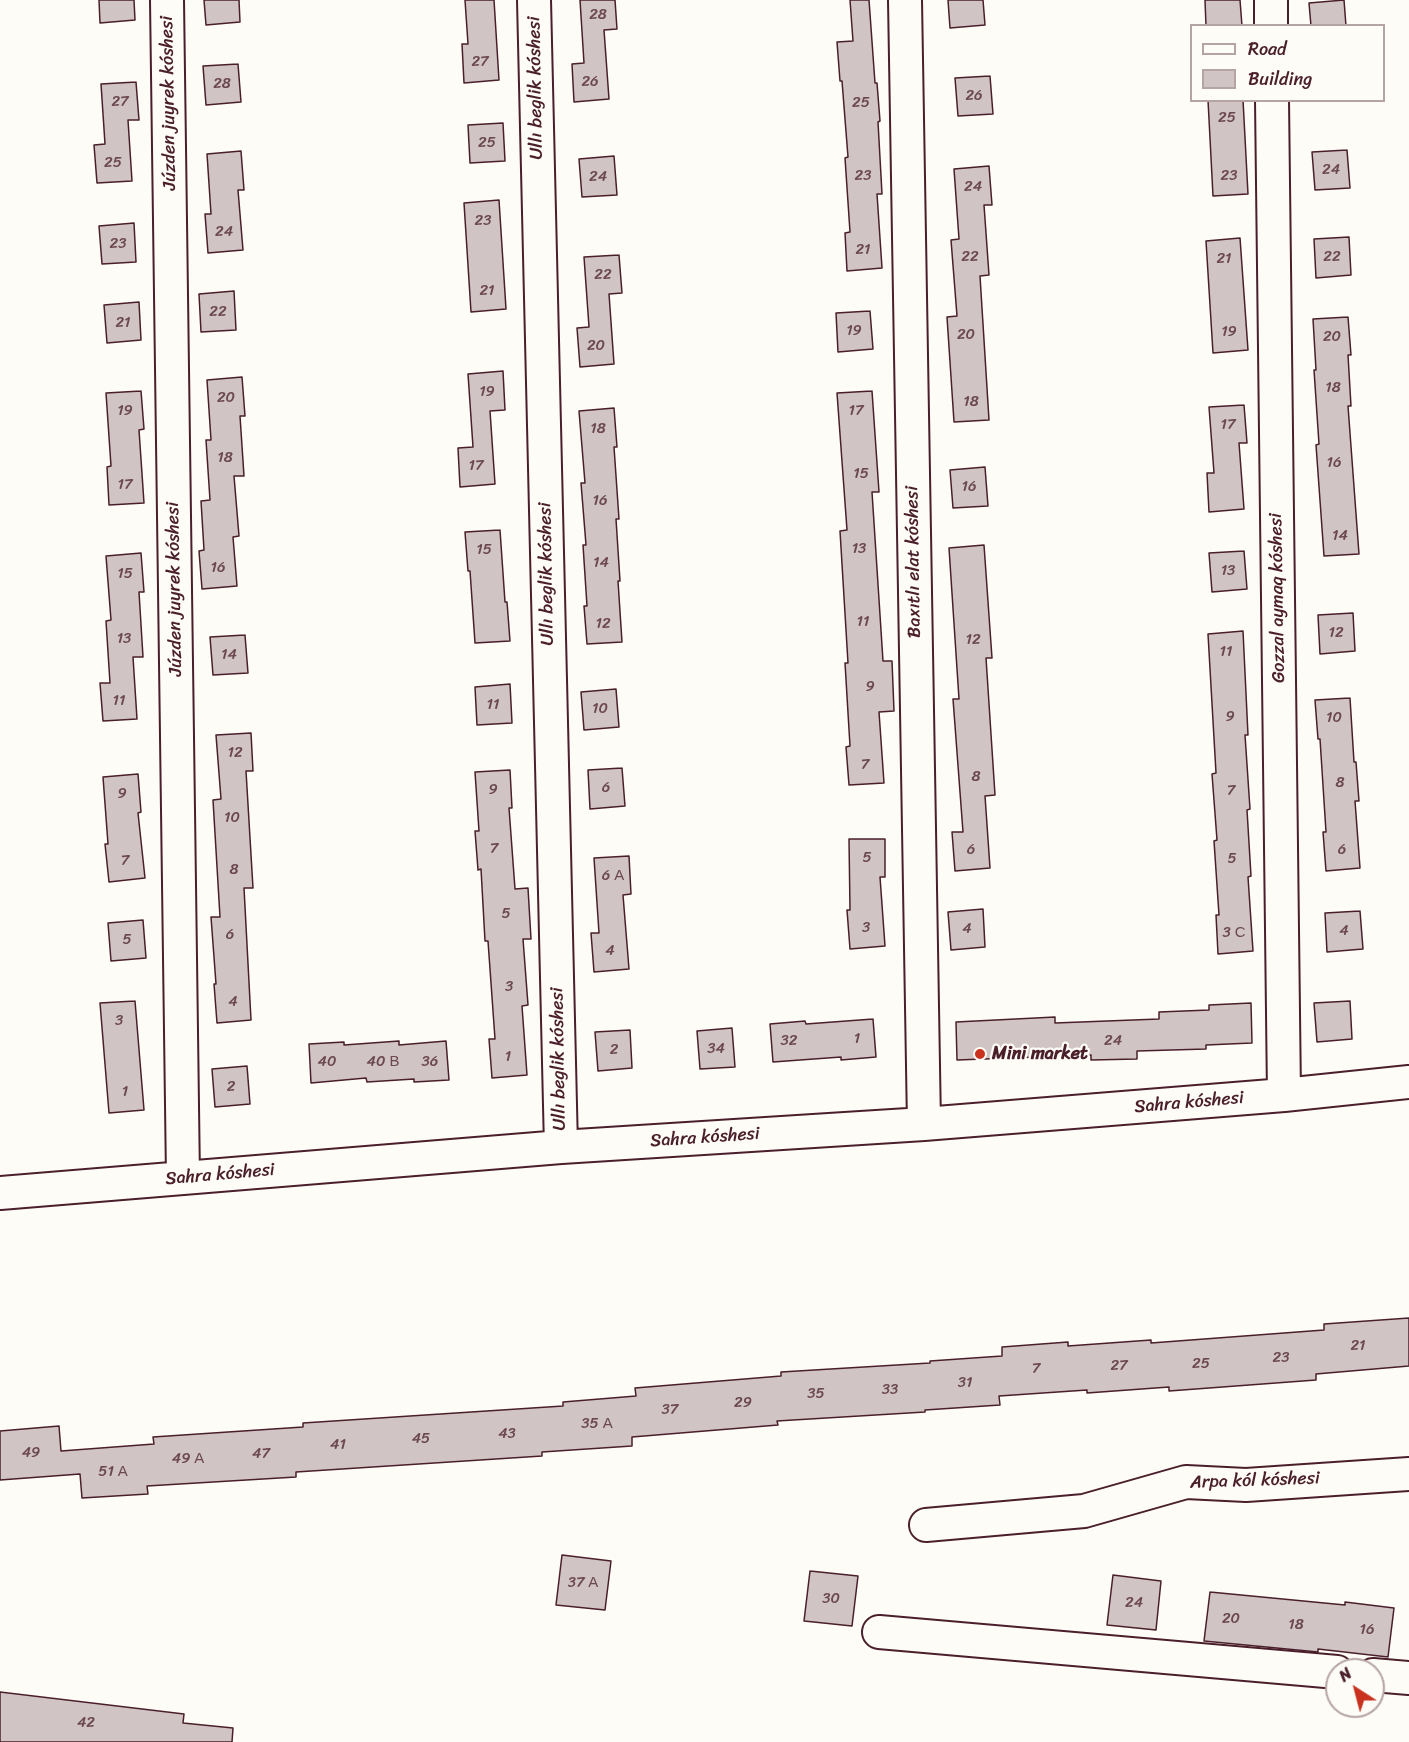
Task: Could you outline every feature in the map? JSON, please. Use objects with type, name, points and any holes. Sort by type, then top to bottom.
[{"type":"street","name":"Júzden juyrek kóshesi","points":[[167,0],[183,1178]]},
{"type":"street","name":"Ullı beglik kóshesi","points":[[534,0],[561,1147]]},
{"type":"street","name":"Baxıtlı elat kóshesi","points":[[905,0],[924,1124]]},
{"type":"street","points":[[1271,0],[1271,24]]},
{"type":"street","name":"Gozzal aymaq kóshesi","points":[[1272,102],[1284,1095]]},
{"type":"street","name":"Sahra kóshesi","points":[[0,1193],[561,1147],[924,1124],[1284,1095],[1409,1082]]},
{"type":"street","name":"Arpa kól kóshesi","points":[[926,1525],[1084,1510],[1186,1482],[1246,1485],[1409,1474]]},
{"type":"street","points":[[879,1632],[1325,1671]]},
{"type":"street","points":[[1385,1676],[1409,1678]]},
{"type":"building","points":[[99,0],[134,0],[135,20],[100,23]]},
{"type":"building","points":[[204,0],[239,0],[240,22],[206,25]]},
{"type":"building","points":[[465,0],[494,0],[499,80],[464,83],[462,44],[468,44]]},
{"type":"building","points":[[580,0],[615,0],[617,29],[604,30],[609,99],[574,102],[572,64],[584,63]]},
{"type":"building","points":[[850,0],[869,0],[880,121],[878,122],[882,194],[877,194],[882,268],[847,271],[845,233],[850,232],[845,158],[848,157],[837,42],[853,41]]},
{"type":"building","points":[[948,0],[983,0],[985,25],[950,28]]},
{"type":"building","points":[[1205,0],[1240,0],[1242,24],[1206,24]]},
{"type":"building","points":[[1344,0],[1346,24],[1311,24],[1309,3]]},
{"type":"building","points":[[238,64],[241,102],[206,105],[203,66]]},
{"type":"building","points":[[990,76],[993,114],[958,116],[955,78]]},
{"type":"building","points":[[136,82],[139,120],[128,120],[132,181],[97,183],[94,145],[105,144],[101,84]]},
{"type":"building","points":[[1208,102],[1243,102],[1248,194],[1213,196]]},
{"type":"building","points":[[503,123],[505,161],[470,163],[468,125]]},
{"type":"building","points":[[1347,150],[1350,188],[1315,190],[1312,152]]},
{"type":"building","points":[[241,151],[244,190],[238,190],[243,250],[208,253],[205,214],[211,214],[207,154]]},
{"type":"building","points":[[614,156],[617,195],[582,197],[579,159]]},
{"type":"building","points":[[989,166],[992,205],[984,205],[989,275],[980,276],[989,420],[954,422],[947,317],[957,316],[951,240],[959,239],[954,169]]},
{"type":"building","points":[[499,200],[506,309],[471,312],[464,203]]},
{"type":"building","points":[[134,223],[136,262],[102,264],[99,226]]},
{"type":"building","points":[[1349,237],[1351,275],[1316,278],[1314,239]]},
{"type":"building","points":[[1240,238],[1248,350],[1213,353],[1206,241]]},
{"type":"building","points":[[619,255],[622,293],[609,294],[614,364],[580,367],[577,328],[589,327],[584,257]]},
{"type":"building","points":[[234,291],[236,330],[201,332],[199,294]]},
{"type":"building","points":[[139,302],[141,340],[107,343],[104,305]]},
{"type":"building","points":[[870,311],[873,349],[838,352],[836,313]]},
{"type":"building","points":[[1348,317],[1351,406],[1348,406],[1359,554],[1324,556],[1316,445],[1319,444],[1313,319]]},
{"type":"building","points":[[503,371],[505,410],[490,411],[495,484],[460,487],[458,448],[473,447],[468,374]]},
{"type":"building","points":[[242,377],[245,416],[240,416],[244,476],[234,476],[239,536],[233,537],[237,586],[202,589],[199,551],[204,550],[201,501],[210,500],[206,440],[211,440],[207,380]]},
{"type":"building","points":[[141,391],[144,429],[139,430],[144,503],[109,505],[107,467],[111,466],[106,393]]},
{"type":"building","points":[[872,391],[879,492],[872,492],[883,661],[892,661],[894,711],[879,712],[884,783],[849,785],[846,747],[850,746],[845,663],[848,663],[840,531],[847,530],[837,393]]},
{"type":"building","points":[[1244,405],[1247,443],[1239,443],[1244,509],[1209,512],[1207,473],[1214,473],[1209,407]]},
{"type":"building","points":[[614,408],[619,519],[616,519],[620,581],[618,581],[622,642],[587,644],[583,545],[586,545],[581,483],[585,483],[579,411]]},
{"type":"building","points":[[985,467],[988,506],[953,508],[950,470]]},
{"type":"building","points":[[500,530],[510,641],[475,643],[465,532]]},
{"type":"building","points":[[984,545],[992,658],[986,658],[995,795],[985,796],[990,868],[955,871],[952,832],[963,832],[953,699],[959,699],[949,548]]},
{"type":"building","points":[[1244,551],[1247,589],[1212,592],[1209,553]]},
{"type":"building","points":[[141,553],[144,592],[139,592],[143,657],[133,657],[137,719],[103,721],[100,683],[110,683],[106,621],[111,620],[106,556]]},
{"type":"building","points":[[1353,613],[1355,651],[1320,654],[1318,615]]},
{"type":"building","points":[[1243,631],[1248,735],[1245,735],[1250,809],[1247,810],[1251,876],[1248,877],[1253,951],[1218,954],[1216,915],[1219,915],[1214,841],[1217,840],[1212,774],[1216,773],[1208,634]]},
{"type":"building","points":[[245,635],[248,673],[213,675],[210,637]]},
{"type":"building","points":[[510,684],[512,723],[477,725],[475,687]]},
{"type":"building","points":[[616,689],[619,727],[584,730],[581,692]]},
{"type":"building","points":[[1350,698],[1359,801],[1355,801],[1360,868],[1326,871],[1323,832],[1326,832],[1315,700]]},
{"type":"building","points":[[251,733],[253,771],[246,771],[253,888],[244,888],[251,1020],[217,1023],[211,917],[220,917],[213,800],[221,799],[216,735]]},
{"type":"building","points":[[622,768],[625,806],[590,809],[588,770]]},
{"type":"building","points":[[510,770],[512,808],[509,808],[515,889],[528,888],[531,939],[523,939],[528,1005],[522,1006],[527,1075],[492,1078],[489,1039],[495,1039],[488,941],[485,941],[481,869],[478,870],[475,831],[479,831],[475,772]]},
{"type":"building","points":[[138,774],[141,812],[138,813],[145,878],[109,882],[105,844],[108,844],[103,777]]},
{"type":"building","points":[[849,839],[885,839],[885,877],[880,877],[885,946],[850,949],[847,910],[850,910]]},
{"type":"building","points":[[629,856],[631,894],[623,895],[629,969],[594,972],[591,933],[599,933],[594,858]]},
{"type":"building","points":[[983,909],[985,947],[951,950],[948,912]]},
{"type":"building","points":[[1360,911],[1363,949],[1327,952],[1325,913]]},
{"type":"building","points":[[143,920],[146,958],[111,961],[108,923]]},
{"type":"building","points":[[135,1001],[144,1110],[109,1113],[100,1003]]},
{"type":"building","points":[[1350,1001],[1352,1039],[1317,1042],[1314,1003]]},
{"type":"building","points":[[1251,1003],[1252,1043],[1206,1045],[1206,1049],[1137,1051],[1137,1059],[1091,1060],[1091,1055],[957,1060],[956,1022],[1055,1017],[1055,1023],[1159,1019],[1159,1012],[1209,1010],[1209,1005]]},
{"type":"building","points":[[873,1019],[876,1057],[773,1062],[770,1024]]},
{"type":"building","points":[[732,1028],[735,1067],[700,1069],[697,1031]]},
{"type":"building","points":[[630,1030],[632,1068],[598,1071],[595,1032]]},
{"type":"building","points":[[399,1041],[399,1045],[446,1041],[449,1080],[414,1082],[414,1079],[367,1082],[366,1078],[311,1083],[309,1044],[344,1042],[344,1045]]},
{"type":"building","points":[[247,1066],[250,1104],[215,1107],[212,1069]]},
{"type":"building","points":[[1409,1318],[1409,1366],[1316,1374],[1316,1380],[1169,1391],[1169,1387],[999,1396],[1000,1405],[777,1421],[778,1425],[632,1437],[632,1446],[542,1452],[542,1456],[296,1472],[296,1477],[147,1486],[148,1494],[82,1498],[80,1474],[0,1480],[0,1431],[59,1426],[61,1451],[154,1444],[153,1437],[303,1427],[303,1423],[563,1406],[563,1402],[636,1396],[635,1388],[781,1376],[781,1372],[1002,1356],[1002,1347],[1068,1342],[1068,1346],[1151,1340],[1151,1343],[1324,1330],[1324,1324]]},
{"type":"building","points":[[562,1555],[611,1561],[605,1610],[556,1605]]},
{"type":"building","points":[[810,1571],[858,1576],[852,1626],[804,1621]]},
{"type":"building","points":[[1113,1575],[1161,1581],[1156,1630],[1107,1625]]},
{"type":"building","points":[[1210,1592],[1394,1608],[1388,1657],[1318,1649],[1318,1652],[1204,1641]]},
{"type":"building","points":[[0,1692],[184,1714],[183,1723],[233,1728],[232,1742],[0,1742]]},
{"type":"place","name":"Mini market","points":[[980,1054]]}]
